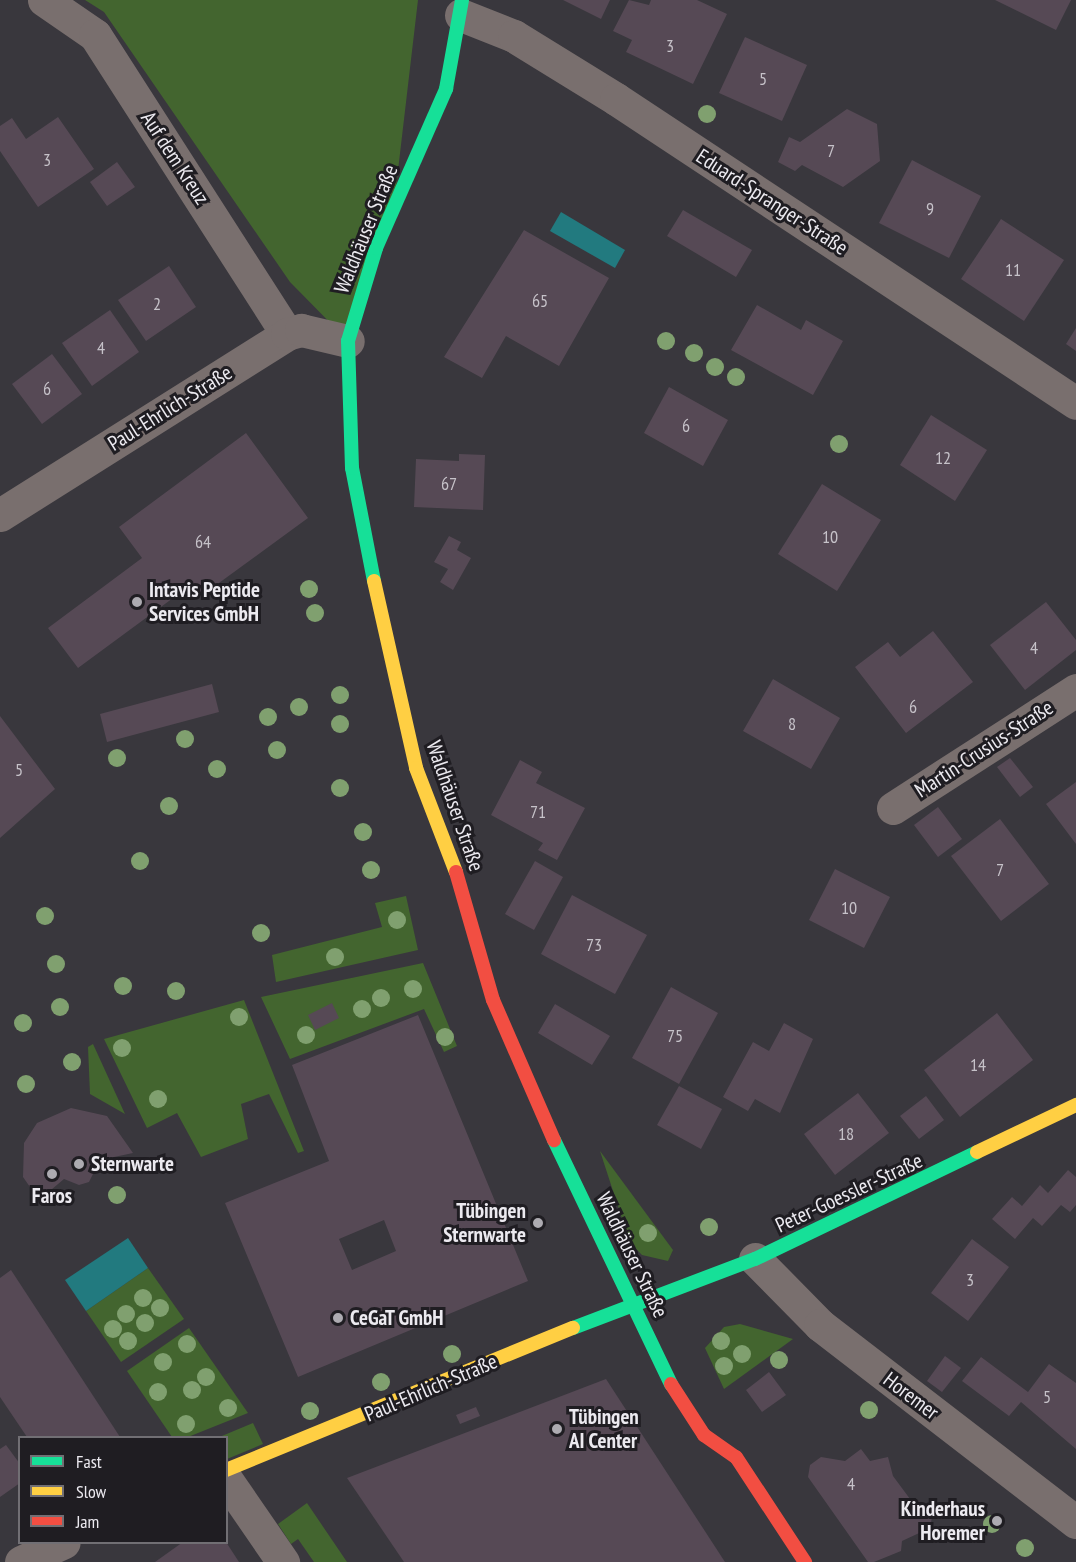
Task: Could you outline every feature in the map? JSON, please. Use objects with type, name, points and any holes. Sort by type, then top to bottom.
[{"type":"street","name":"Auf dem Kreuz","points":[[44,0],[95,35],[287,334]]},
{"type":"street","name":"Waldhäuser Straße","points":[[461,8],[446,89],[376,248],[348,341],[346,398],[356,494],[416,768],[456,871],[515,1057],[681,1405],[704,1435],[736,1457],[806,1562]]},
{"type":"street","name":"Eduard-Spranger-Straße","points":[[461,8],[513,36],[597,87],[1076,402]]},
{"type":"street","points":[[287,334],[301,330],[348,341]]},
{"type":"street","name":"Paul-Ehrlich-Straße","points":[[0,515],[287,334]]},
{"type":"street","name":"Martin-Crusius-Straße","points":[[893,808],[1076,690]]},
{"type":"street","name":"Peter-Goessler-Straße","points":[[634,1303],[756,1259],[1076,1105]]},
{"type":"street","name":"Horemer","points":[[756,1259],[820,1325],[1076,1522]]},
{"type":"street","name":"Paul-Ehrlich-Straße","points":[[228,1469],[634,1303]]},
{"type":"street","points":[[228,1482],[283,1562]]},
{"type":"street","points":[[21,1562],[60,1544]]},
{"type":"green space","points":[[85,0],[418,0],[393,213],[348,341],[290,282],[104,12]]},
{"type":"green space","points":[[406,896],[418,950],[276,982],[272,955],[382,927],[375,903]]},
{"type":"green space","points":[[423,963],[457,1046],[444,1052],[424,1009],[290,1059],[261,997]]},
{"type":"green space","points":[[244,1000],[304,1151],[298,1153],[269,1094],[241,1104],[248,1139],[201,1157],[177,1113],[147,1128],[104,1039]]},
{"type":"green space","points":[[93,1044],[125,1114],[90,1094],[88,1047]]},
{"type":"green space","points":[[600,1151],[673,1250],[668,1261],[642,1255],[630,1243]]},
{"type":"green space","points":[[148,1268],[184,1319],[121,1362],[86,1311]]},
{"type":"green space","points":[[740,1324],[793,1339],[724,1389],[705,1348],[724,1327]]},
{"type":"green space","points":[[189,1328],[248,1413],[190,1436],[171,1436],[127,1371]]},
{"type":"green space","points":[[253,1423],[263,1444],[228,1459],[228,1436],[222,1436]]},
{"type":"green space","points":[[307,1503],[347,1562],[314,1562],[298,1539],[291,1544],[278,1524]]},
{"type":"water","points":[[561,212],[625,250],[615,268],[550,231]]},
{"type":"water","points":[[128,1238],[148,1268],[86,1311],[65,1280]]},
{"type":"building","points":[[563,0],[610,0],[601,19]]},
{"type":"building","points":[[629,0],[649,5],[651,0],[697,0],[727,14],[693,84],[626,52],[632,40],[613,31]]},
{"type":"building","points":[[995,0],[1071,0],[1056,30]]},
{"type":"building","points":[[745,37],[807,65],[782,121],[719,93]]},
{"type":"building","points":[[847,109],[877,124],[880,161],[843,187],[802,165],[795,171],[778,162],[789,137],[800,142]]},
{"type":"building","points":[[58,117],[94,169],[38,207],[0,151],[0,126],[12,118],[26,139]]},
{"type":"building","points":[[912,160],[981,196],[949,258],[879,223]]},
{"type":"building","points":[[117,162],[135,187],[107,206],[90,182]]},
{"type":"building","points":[[683,210],[752,250],[736,277],[667,236]]},
{"type":"building","points":[[1001,219],[1064,260],[1024,321],[961,279]]},
{"type":"building","points":[[524,230],[609,278],[559,366],[506,336],[482,378],[444,357]]},
{"type":"building","points":[[169,266],[196,307],[146,341],[118,300]]},
{"type":"building","points":[[757,305],[801,330],[806,320],[843,341],[813,395],[731,350]]},
{"type":"building","points":[[110,310],[139,352],[92,386],[62,343]]},
{"type":"building","points":[[1076,328],[1076,351],[1066,344]]},
{"type":"building","points":[[52,354],[82,394],[42,424],[12,384]]},
{"type":"building","points":[[669,387],[728,420],[703,466],[644,433]]},
{"type":"building","points":[[931,415],[987,450],[955,501],[900,465]]},
{"type":"building","points":[[246,433],[308,518],[197,599],[188,587],[78,668],[48,628],[142,558],[119,527]]},
{"type":"building","points":[[459,454],[485,455],[483,510],[414,507],[416,459],[459,461]]},
{"type":"building","points":[[822,484],[881,520],[837,591],[778,554]]},
{"type":"building","points":[[449,536],[461,542],[457,550],[471,558],[453,590],[440,582],[448,569],[434,562]]},
{"type":"building","points":[[1046,602],[1076,640],[1076,650],[1025,690],[990,645]]},
{"type":"building","points":[[933,631],[973,682],[906,733],[855,667],[888,642],[900,657]]},
{"type":"building","points":[[773,679],[840,718],[811,769],[743,731]]},
{"type":"building","points":[[212,684],[219,712],[107,742],[100,714]]},
{"type":"building","points":[[0,716],[55,789],[0,838]]},
{"type":"building","points":[[1010,758],[1033,787],[1020,797],[997,767]]},
{"type":"building","points":[[520,760],[542,772],[536,783],[585,808],[557,860],[538,850],[543,843],[491,815]]},
{"type":"building","points":[[1076,782],[1076,844],[1046,804]]},
{"type":"building","points":[[938,807],[962,839],[938,857],[914,825]]},
{"type":"building","points":[[1000,819],[1049,884],[1001,921],[951,856]]},
{"type":"building","points":[[535,861],[563,877],[534,930],[505,914]]},
{"type":"building","points":[[835,869],[890,897],[864,948],[809,920]]},
{"type":"building","points":[[572,895],[647,935],[615,994],[541,954]]},
{"type":"building","points":[[671,987],[718,1013],[679,1084],[632,1058]]},
{"type":"building","points":[[332,1003],[339,1018],[315,1030],[308,1015]]},
{"type":"building","points":[[555,1004],[610,1036],[592,1065],[538,1033]]},
{"type":"building","points":[[997,1013],[1033,1060],[960,1117],[924,1070]]},
{"type":"building","points":[[418,1015],[528,1281],[298,1377],[225,1203],[329,1161],[292,1065]],"holes":[[[384,1220],[396,1251],[352,1270],[339,1239]]]},
{"type":"building","points":[[784,1023],[813,1039],[780,1113],[755,1099],[748,1111],[723,1097],[753,1042],[769,1051]]},
{"type":"building","points":[[679,1086],[722,1109],[701,1149],[657,1125]]},
{"type":"building","points":[[858,1093],[889,1133],[835,1175],[804,1134]]},
{"type":"building","points":[[926,1096],[944,1120],[919,1139],[900,1116]]},
{"type":"building","points":[[71,1108],[107,1116],[133,1153],[100,1160],[89,1182],[79,1185],[64,1179],[39,1200],[23,1177],[24,1143],[37,1123]]},
{"type":"building","points":[[1068,1170],[1076,1177],[1076,1205],[1070,1212],[1061,1205],[1042,1226],[1033,1218],[1015,1239],[992,1219],[1012,1197],[1022,1206],[1040,1185],[1048,1193]]},
{"type":"building","points":[[972,1239],[1009,1267],[968,1321],[931,1293]]},
{"type":"building","points":[[11,1270],[119,1436],[26,1436],[0,1397],[0,1278]]},
{"type":"building","points":[[945,1356],[961,1368],[942,1392],[927,1381]]},
{"type":"building","points":[[981,1357],[1028,1392],[1049,1364],[1076,1383],[1076,1449],[1021,1402],[1009,1416],[962,1381]]},
{"type":"building","points":[[769,1372],[786,1395],[762,1412],[746,1390]]},
{"type":"building","name":"Tübingen AI Center","points":[[606,1379],[725,1562],[404,1562],[347,1478]]},
{"type":"building","points":[[476,1407],[480,1416],[460,1424],[456,1415]]},
{"type":"building","points":[[6,1445],[18,1461],[18,1484],[0,1497],[0,1449]]},
{"type":"building","points":[[861,1449],[870,1461],[888,1457],[893,1476],[916,1507],[925,1507],[932,1517],[930,1528],[902,1541],[901,1551],[874,1562],[868,1562],[808,1477],[810,1465],[821,1457],[845,1461]]},
{"type":"building","points":[[180,1544],[227,1544],[239,1562],[155,1562]]},
{"type":"traffic: fast","points":[[374,581],[352,468],[348,341],[376,248],[446,89],[462,0]]},
{"type":"traffic: fast","points":[[554,1140],[671,1384]]},
{"type":"traffic: fast","points":[[573,1328],[755,1259],[977,1152]]},
{"type":"traffic: slow","points":[[374,581],[416,768],[456,872]]},
{"type":"traffic: slow","points":[[977,1152],[1076,1105]]},
{"type":"traffic: slow","points":[[228,1469],[573,1328]]},
{"type":"traffic: jam","points":[[456,872],[493,1000],[554,1140]]},
{"type":"traffic: jam","points":[[671,1384],[704,1435],[736,1457],[805,1562]]},
{"type":"place","name":"Intavis Peptide Services GmbH","points":[[137,602]]},
{"type":"place","name":"Sternwarte","points":[[79,1164]]},
{"type":"place","name":"Faros","points":[[52,1174]]},
{"type":"place","name":"Tübingen Sternwarte","points":[[538,1223]]},
{"type":"place","name":"CeGaT GmbH","points":[[338,1318]]},
{"type":"place","name":"Tübingen AI Center","points":[[557,1429]]},
{"type":"place","name":"Kinderhaus Horemer","points":[[997,1521]]}]
